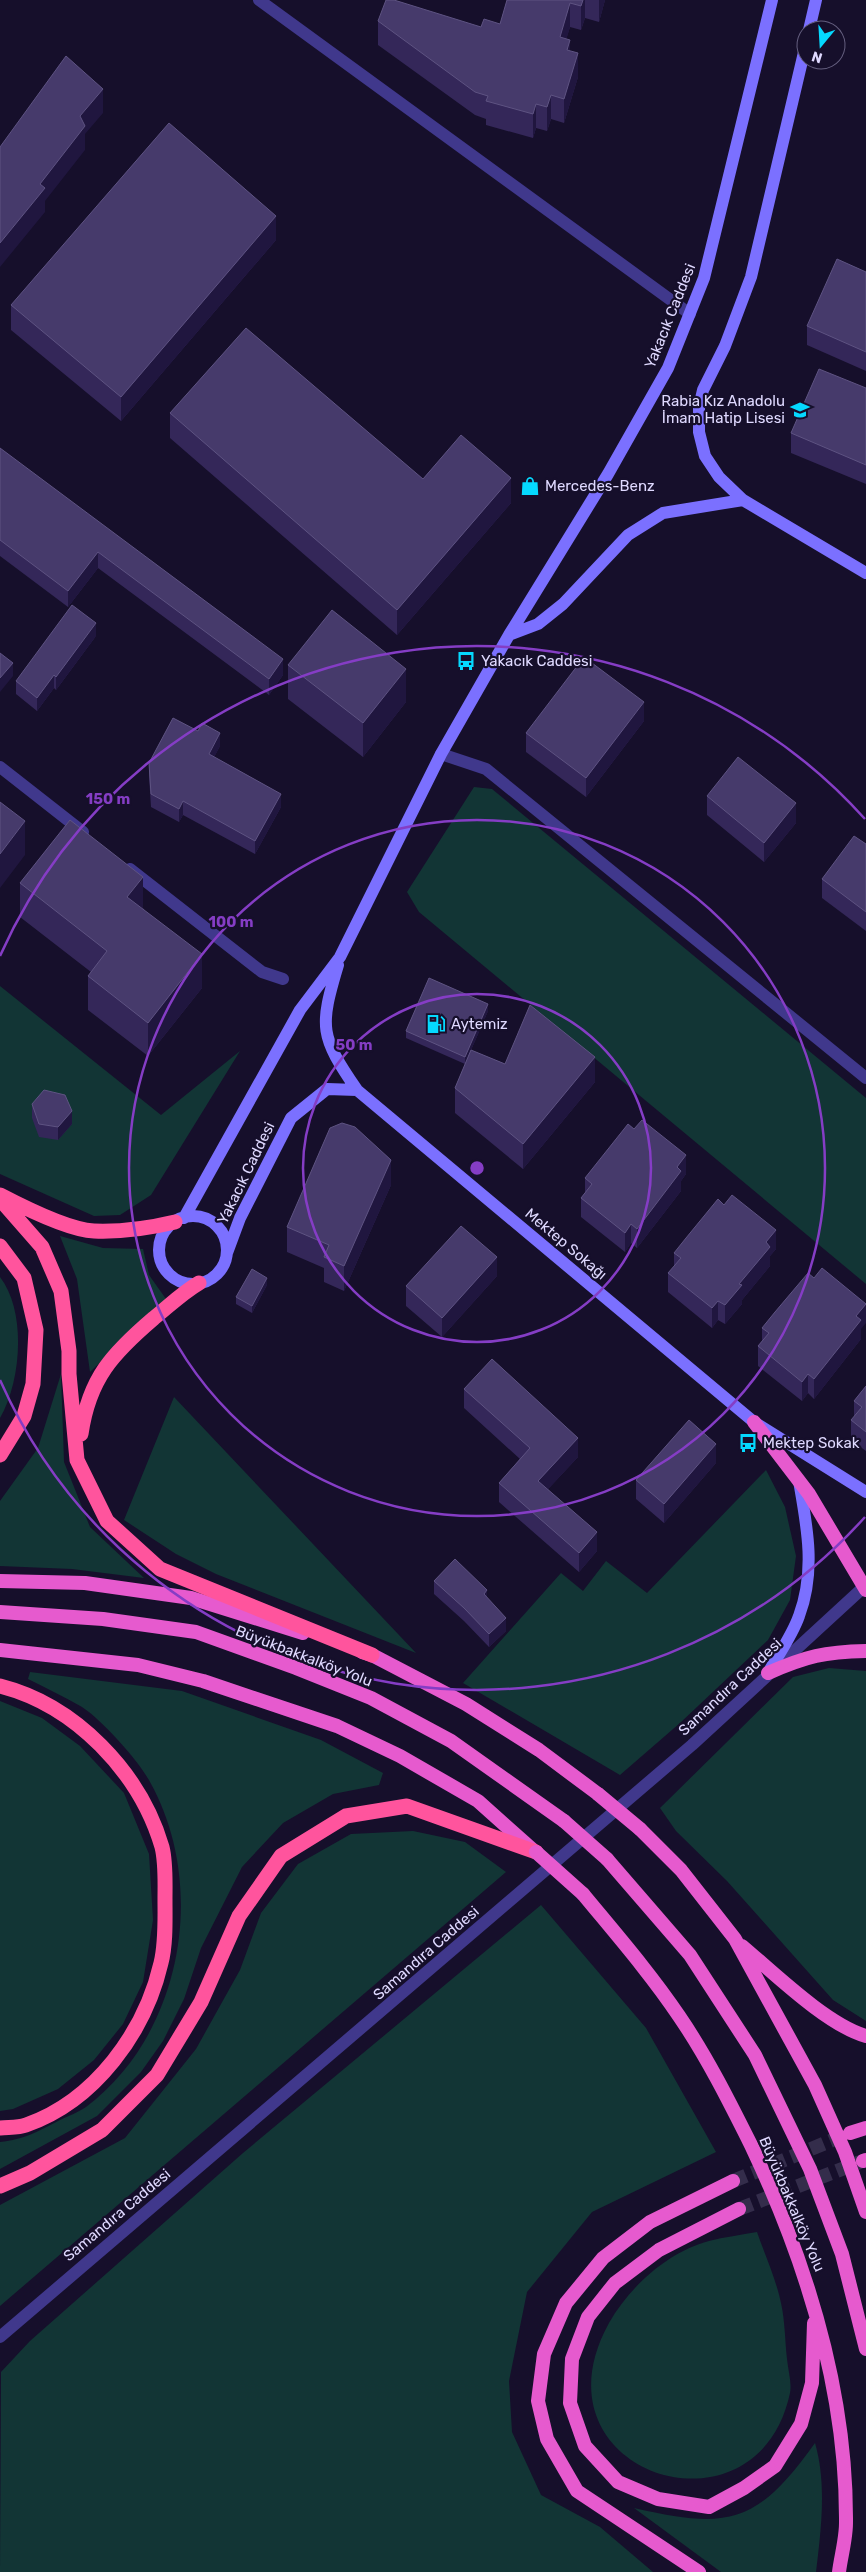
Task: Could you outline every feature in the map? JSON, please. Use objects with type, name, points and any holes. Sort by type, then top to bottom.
[{"type":"highway","points":[[0,1197],[40,1214],[93,1231],[149,1228],[180,1220]]},
{"type":"highway","points":[[0,1197],[42,1247],[61,1291],[69,1351],[69,1374],[77,1460],[107,1521],[160,1569],[372,1655],[466,1704],[539,1750],[598,1794],[640,1829],[681,1870],[735,1939],[815,2085],[845,2152],[866,2212]]},
{"type":"highway","points":[[0,1246],[24,1278],[36,1330],[33,1384],[24,1416],[0,1455]]},
{"type":"highway","points":[[77,1460],[84,1415],[95,1382],[121,1346],[186,1291],[199,1283]]},
{"type":"highway","points":[[754,1422],[809,1494],[865,1587]]},
{"type":"highway","points":[[0,1581],[85,1583],[191,1598],[372,1655]]},
{"type":"highway","name":"Büyükbakkalköy Yolu","points":[[0,1612],[103,1619],[196,1632],[296,1668],[371,1698],[451,1741],[564,1821],[607,1859],[690,1955],[755,2055],[810,2170],[836,2237],[866,2349]]},
{"type":"highway","points":[[0,1650],[138,1665],[203,1681],[337,1726],[400,1756],[478,1801],[536,1852]]},
{"type":"highway","points":[[768,1673],[798,1660],[825,1652],[866,1651]]},
{"type":"highway","points":[[0,1686],[23,1692],[72,1719],[107,1752],[139,1794],[162,1847],[165,1906],[162,1962],[151,1998],[123,2049],[95,2082],[59,2108],[25,2125],[0,2128]]},
{"type":"highway","points":[[0,2186],[30,2173],[102,2130],[157,2075],[201,2002],[239,1916],[281,1856],[346,1816],[407,1806],[536,1852]]},
{"type":"highway","name":"Büyükbakkalköy Yolu","points":[[536,1852],[583,1894],[634,1956],[679,2017],[726,2092],[767,2179],[802,2265],[815,2305],[840,2416],[846,2525],[839,2572]]},
{"type":"highway","points":[[735,1939],[803,1998],[854,2033],[866,2036]]},
{"type":"highway","points":[[850,2133],[866,2128]]},
{"type":"highway","points":[[699,2572],[577,2491],[547,2439],[538,2401],[544,2354],[566,2303],[603,2258],[650,2222],[733,2181]]},
{"type":"highway","points":[[739,2209],[659,2250],[614,2284],[588,2318],[572,2360],[570,2403],[585,2446],[618,2482],[658,2499],[709,2507],[744,2488],[775,2466],[801,2424],[812,2383],[815,2305]]},
{"type":"main road","name":"Yakacık Caddesi","points":[[358,1090],[332,1054],[325,1030],[326,1004],[340,957],[441,754],[508,635],[608,474],[668,368],[704,278],[772,0]]},
{"type":"main road","points":[[811,20],[816,0]]},
{"type":"main road","points":[[800,70],[751,277],[725,346],[703,390],[699,407],[699,432],[705,456],[719,477],[743,500],[866,574]]},
{"type":"main road","points":[[508,635],[538,624],[562,604],[628,535],[663,513],[743,500]]},
{"type":"main road","name":"Yakacık Caddesi","points":[[180,1220],[300,1010],[340,957]]},
{"type":"main road","name":"Yakacık Caddesi","points":[[227,1253],[226,1242],[214,1224],[195,1216],[180,1220],[165,1230],[160,1241],[159,1252],[162,1263],[168,1273],[177,1280],[188,1284],[210,1280],[218,1272],[227,1253],[240,1218],[291,1118],[327,1089],[358,1090]]},
{"type":"main road","name":"Mektep Sokağı","points":[[358,1090],[754,1422],[866,1492]]},
{"type":"main road","points":[[768,1673],[799,1616],[808,1579],[810,1542],[799,1480]]},
{"type":"street","points":[[259,0],[690,314]]},
{"type":"street","points":[[441,754],[486,769],[866,1078]]},
{"type":"street","points":[[0,767],[92,839]]},
{"type":"street","points":[[123,864],[262,972],[283,979]]},
{"type":"street","name":"Samandıra Caddesi","points":[[0,2337],[692,1745],[768,1673],[865,1587]]},
{"type":"green space","points":[[474,787],[492,789],[866,1098],[866,1284],[419,912],[407,892]]},
{"type":"green space","points":[[0,986],[161,1115],[240,1051],[151,1195],[120,1215],[94,1216],[0,1174]]},
{"type":"green space","points":[[60,1236],[103,1248],[143,1249],[149,1275],[166,1299],[90,1372],[77,1279]]},
{"type":"green space","points":[[0,1277],[9,1292],[14,1309],[18,1347],[13,1386],[0,1418]]},
{"type":"green space","points":[[61,1374],[64,1462],[90,1527],[144,1578],[72,1569],[0,1566],[0,1501],[38,1448]]},
{"type":"green space","points":[[174,1397],[416,1653],[216,1574],[176,1554],[124,1520]]},
{"type":"green space","points":[[766,1470],[785,1507],[796,1556],[790,1600],[768,1640],[680,1723],[620,1775],[463,1683],[561,1573],[583,1591],[606,1561],[647,1593]]},
{"type":"green space","points":[[829,1668],[866,1671],[866,2021],[833,2000],[727,1881],[676,1831],[660,1808],[793,1677]]},
{"type":"green space","points":[[30,1672],[182,1691],[321,1740],[383,1773],[379,1785],[333,1794],[283,1823],[242,1867],[201,1948],[184,1999],[163,2041],[141,2072],[97,2116],[0,2169],[0,2142],[31,2134],[86,2107],[119,2076],[145,2040],[164,2000],[176,1956],[181,1911],[178,1866],[168,1823],[145,1773],[129,1752],[100,1721],[82,1707],[28,1679]]},
{"type":"green space","points":[[0,1701],[42,1718],[80,1746],[124,1793],[149,1854],[153,1920],[143,1982],[123,2024],[94,2060],[58,2089],[13,2109],[0,2111]]},
{"type":"green space","points":[[413,1831],[465,1842],[506,1872],[0,2306],[0,2205],[125,2138],[196,2049],[240,1970],[261,1913],[298,1864],[351,1834]]},
{"type":"green space","points":[[541,1905],[646,2028],[716,2152],[592,2212],[527,2292],[509,2381],[512,2432],[541,2495],[600,2527],[653,2572],[0,2572],[1,2372],[30,2341],[243,2153]]},
{"type":"green space","points":[[757,2232],[781,2303],[790,2393],[769,2441],[736,2469],[696,2479],[656,2472],[621,2452],[598,2419],[592,2375],[609,2323],[628,2296],[651,2272],[679,2253],[709,2241]]},
{"type":"green space","points":[[815,2443],[819,2459],[822,2491],[816,2572],[721,2572],[634,2508],[694,2519],[718,2518],[738,2514],[757,2505],[776,2490]]},
{"type":"building","points":[[386,0],[394,0],[481,27],[484,19],[500,24],[507,0],[583,0],[581,6],[570,3],[560,37],[570,40],[567,50],[578,53],[564,99],[551,95],[547,107],[536,104],[533,114],[486,101],[488,96],[475,92],[378,21]]},
{"type":"building","points":[[66,56],[103,89],[80,116],[85,126],[40,184],[45,188],[0,243],[0,147]]},
{"type":"building","points":[[169,123],[276,216],[121,397],[11,305]]},
{"type":"building","points":[[837,259],[866,272],[866,352],[807,326]]},
{"type":"building","points":[[246,328],[423,479],[461,435],[511,478],[397,610],[170,413]]},
{"type":"building","points":[[819,369],[866,388],[866,465],[791,433]]},
{"type":"building","points":[[0,448],[283,659],[269,679],[98,552],[68,591],[0,540]]},
{"type":"building","points":[[72,605],[96,623],[56,677],[54,675],[37,698],[16,681]]},
{"type":"building","points":[[332,610],[406,669],[363,723],[288,665]]},
{"type":"building","points":[[0,653],[13,663],[0,678]]},
{"type":"building","points":[[584,657],[644,702],[586,778],[526,733]]},
{"type":"building","points":[[173,718],[198,731],[202,723],[220,733],[209,754],[281,794],[255,841],[183,801],[179,809],[151,794],[149,763]]},
{"type":"building","points":[[738,757],[796,803],[764,843],[707,796]]},
{"type":"building","points":[[0,802],[25,821],[0,854]]},
{"type":"building","points":[[70,820],[143,877],[127,897],[202,954],[148,1023],[88,976],[107,951],[20,883]]},
{"type":"building","points":[[854,836],[866,844],[866,912],[822,879]]},
{"type":"building","points":[[429,978],[488,1004],[465,1057],[406,1031]]},
{"type":"building","points":[[530,1005],[595,1057],[523,1144],[455,1088],[471,1050],[505,1064]]},
{"type":"building","points":[[44,1090],[65,1095],[72,1111],[58,1127],[39,1124],[32,1104]]},
{"type":"building","points":[[642,1120],[686,1155],[677,1167],[681,1171],[637,1229],[631,1224],[625,1233],[581,1198],[592,1184],[585,1178],[628,1124],[634,1129]]},
{"type":"building","points":[[342,1123],[355,1127],[391,1160],[344,1266],[324,1257],[329,1245],[287,1227],[330,1128]]},
{"type":"building","points":[[732,1195],[776,1230],[766,1242],[770,1247],[739,1284],[742,1285],[725,1305],[718,1301],[712,1308],[668,1273],[681,1258],[674,1253],[718,1199],[724,1205]]},
{"type":"building","points":[[461,1226],[497,1257],[442,1318],[406,1286]]},
{"type":"building","points":[[822,1268],[866,1304],[856,1316],[861,1320],[814,1379],[808,1374],[802,1382],[758,1346],[769,1333],[762,1328],[775,1312],[808,1273],[814,1278]]},
{"type":"building","points":[[252,1269],[267,1278],[252,1306],[236,1297]]},
{"type":"building","points":[[492,1359],[578,1438],[538,1481],[597,1532],[579,1553],[499,1483],[530,1448],[464,1389]]},
{"type":"building","points":[[866,1386],[866,1432],[851,1420],[862,1407],[854,1401]]},
{"type":"building","points":[[689,1420],[716,1444],[664,1504],[636,1480]]},
{"type":"building","points":[[455,1559],[487,1590],[484,1594],[506,1618],[489,1634],[434,1581]]},
{"type":"tunnel","points":[[733,2181],[850,2133]]},
{"type":"tunnel","points":[[739,2209],[860,2162]]},
{"type":"place","name":"Rabia Kız Anadolu İmam Hatip Lisesi","points":[[800,410]]},
{"type":"place","name":"Mercedes-Benz","points":[[530,486]]},
{"type":"place","name":"Yakacık Caddesi","points":[[466,661]]},
{"type":"place","name":"Aytemiz","points":[[436,1024]]},
{"type":"place","name":"Mektep Sokak","points":[[748,1443]]}]
